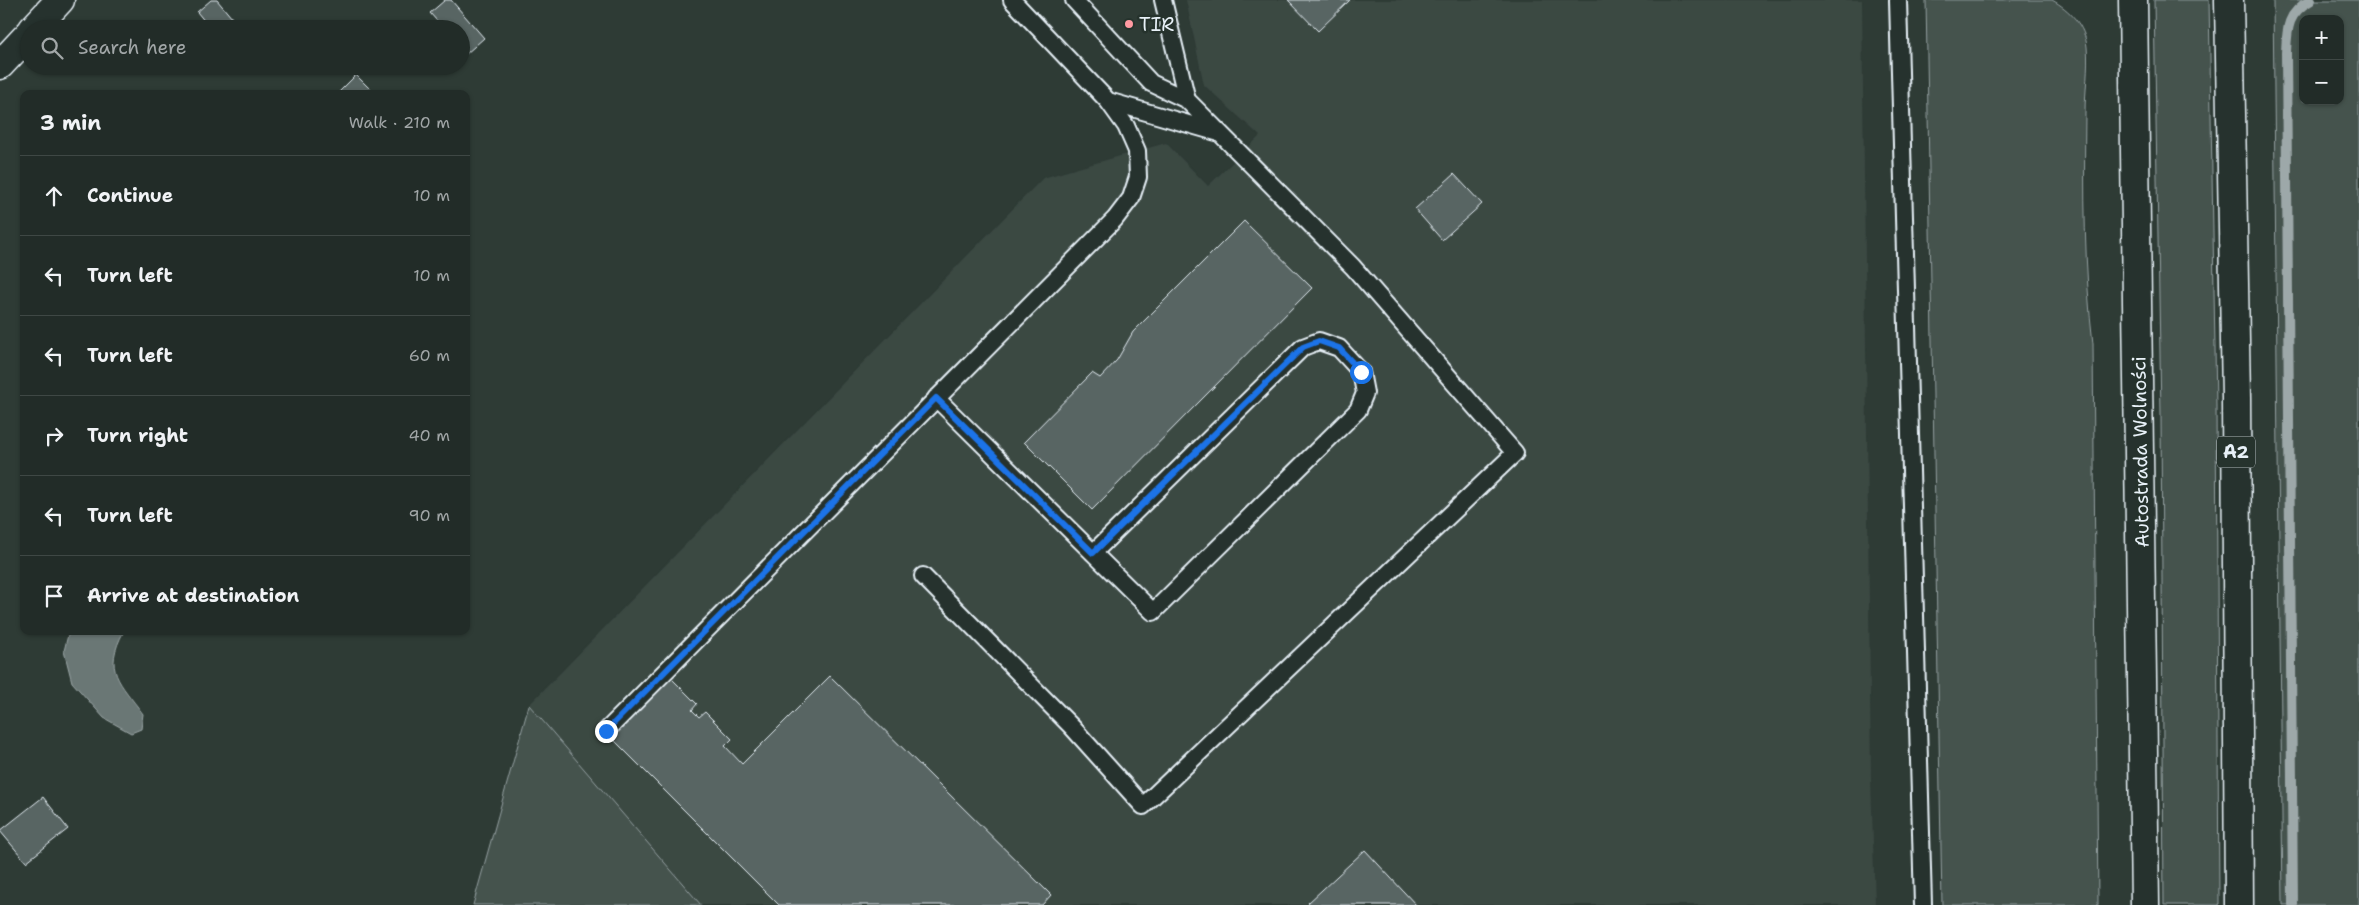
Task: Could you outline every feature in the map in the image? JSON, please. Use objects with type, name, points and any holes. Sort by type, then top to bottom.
[{"type":"main road","points":[[41,20],[60,0]]},
{"type":"main road","name":"Autostrada Wolności","points":[[2133,0],[2141,433],[2145,905]]},
{"type":"main road","name":"A2","points":[[2229,0],[2236,398],[2238,905]]},
{"type":"main road","points":[[0,65],[20,44]]},
{"type":"lane","points":[[606,731],[1115,219],[1131,198],[1138,177],[1137,151],[1126,126],[1108,101],[1012,0]]},
{"type":"lane","points":[[923,576],[1072,727],[1143,806],[1515,453],[1353,267],[1187,100],[1151,82],[1074,0]]},
{"type":"lane","points":[[1163,0],[1187,100]]},
{"type":"lane","points":[[1898,0],[1923,905]]},
{"type":"lane","points":[[1108,101],[1218,132]]},
{"type":"lane","points":[[936,398],[1093,553],[1153,612],[1358,410],[1365,393],[1361,372],[1339,348],[1319,341],[1303,347],[1093,553]]},
{"type":"shaded area","points":[[1186,0],[1862,0],[1871,778],[1875,905],[701,905],[529,705],[1043,178],[1166,143],[1208,186],[1260,136],[1204,85]]},
{"type":"shaded area","points":[[1926,0],[2052,0],[2076,19],[2086,39],[2088,63],[2085,112],[2085,199],[2086,257],[2093,344],[2098,905],[1942,905]]},
{"type":"shaded area","points":[[2154,0],[2209,0],[2216,406],[2219,905],[2164,905],[2161,414]]},
{"type":"shaded area","points":[[2273,0],[2359,0],[2359,905],[2283,905]]},
{"type":"shaded area","points":[[68,635],[122,635],[114,656],[114,666],[121,684],[143,714],[141,729],[131,733],[104,718],[72,682],[64,651]]},
{"type":"shaded area","points":[[529,705],[701,905],[473,905]]},
{"type":"building","points":[[211,0],[217,0],[234,20],[204,20],[197,12]]},
{"type":"building","points":[[445,0],[451,0],[468,20],[436,20],[430,13]]},
{"type":"building","points":[[1288,0],[1350,0],[1318,31]]},
{"type":"building","points":[[470,22],[484,38],[470,50]]},
{"type":"building","points":[[356,75],[371,90],[341,90]]},
{"type":"building","points":[[1454,174],[1482,204],[1442,240],[1415,209]]},
{"type":"building","points":[[1244,221],[1312,288],[1092,510],[1024,442],[1092,373],[1100,378],[1117,360],[1133,332]]},
{"type":"building","points":[[666,673],[697,704],[692,710],[699,717],[705,712],[732,739],[725,746],[742,764],[830,676],[1051,895],[1042,905],[779,905],[607,733]]},
{"type":"building","points":[[43,797],[68,829],[26,862],[0,831]]},
{"type":"building","points":[[1365,850],[1416,905],[1310,905],[1308,903]]},
{"type":"waterway","points":[[2293,905],[2286,53],[2290,22],[2297,10],[2311,0]]},
{"type":"place","name":"TIR","points":[[1129,24]]},
{"type":"route","points":[[606,731],[936,398],[1093,553],[1303,347],[1319,341],[1339,348],[1361,372]]}]
